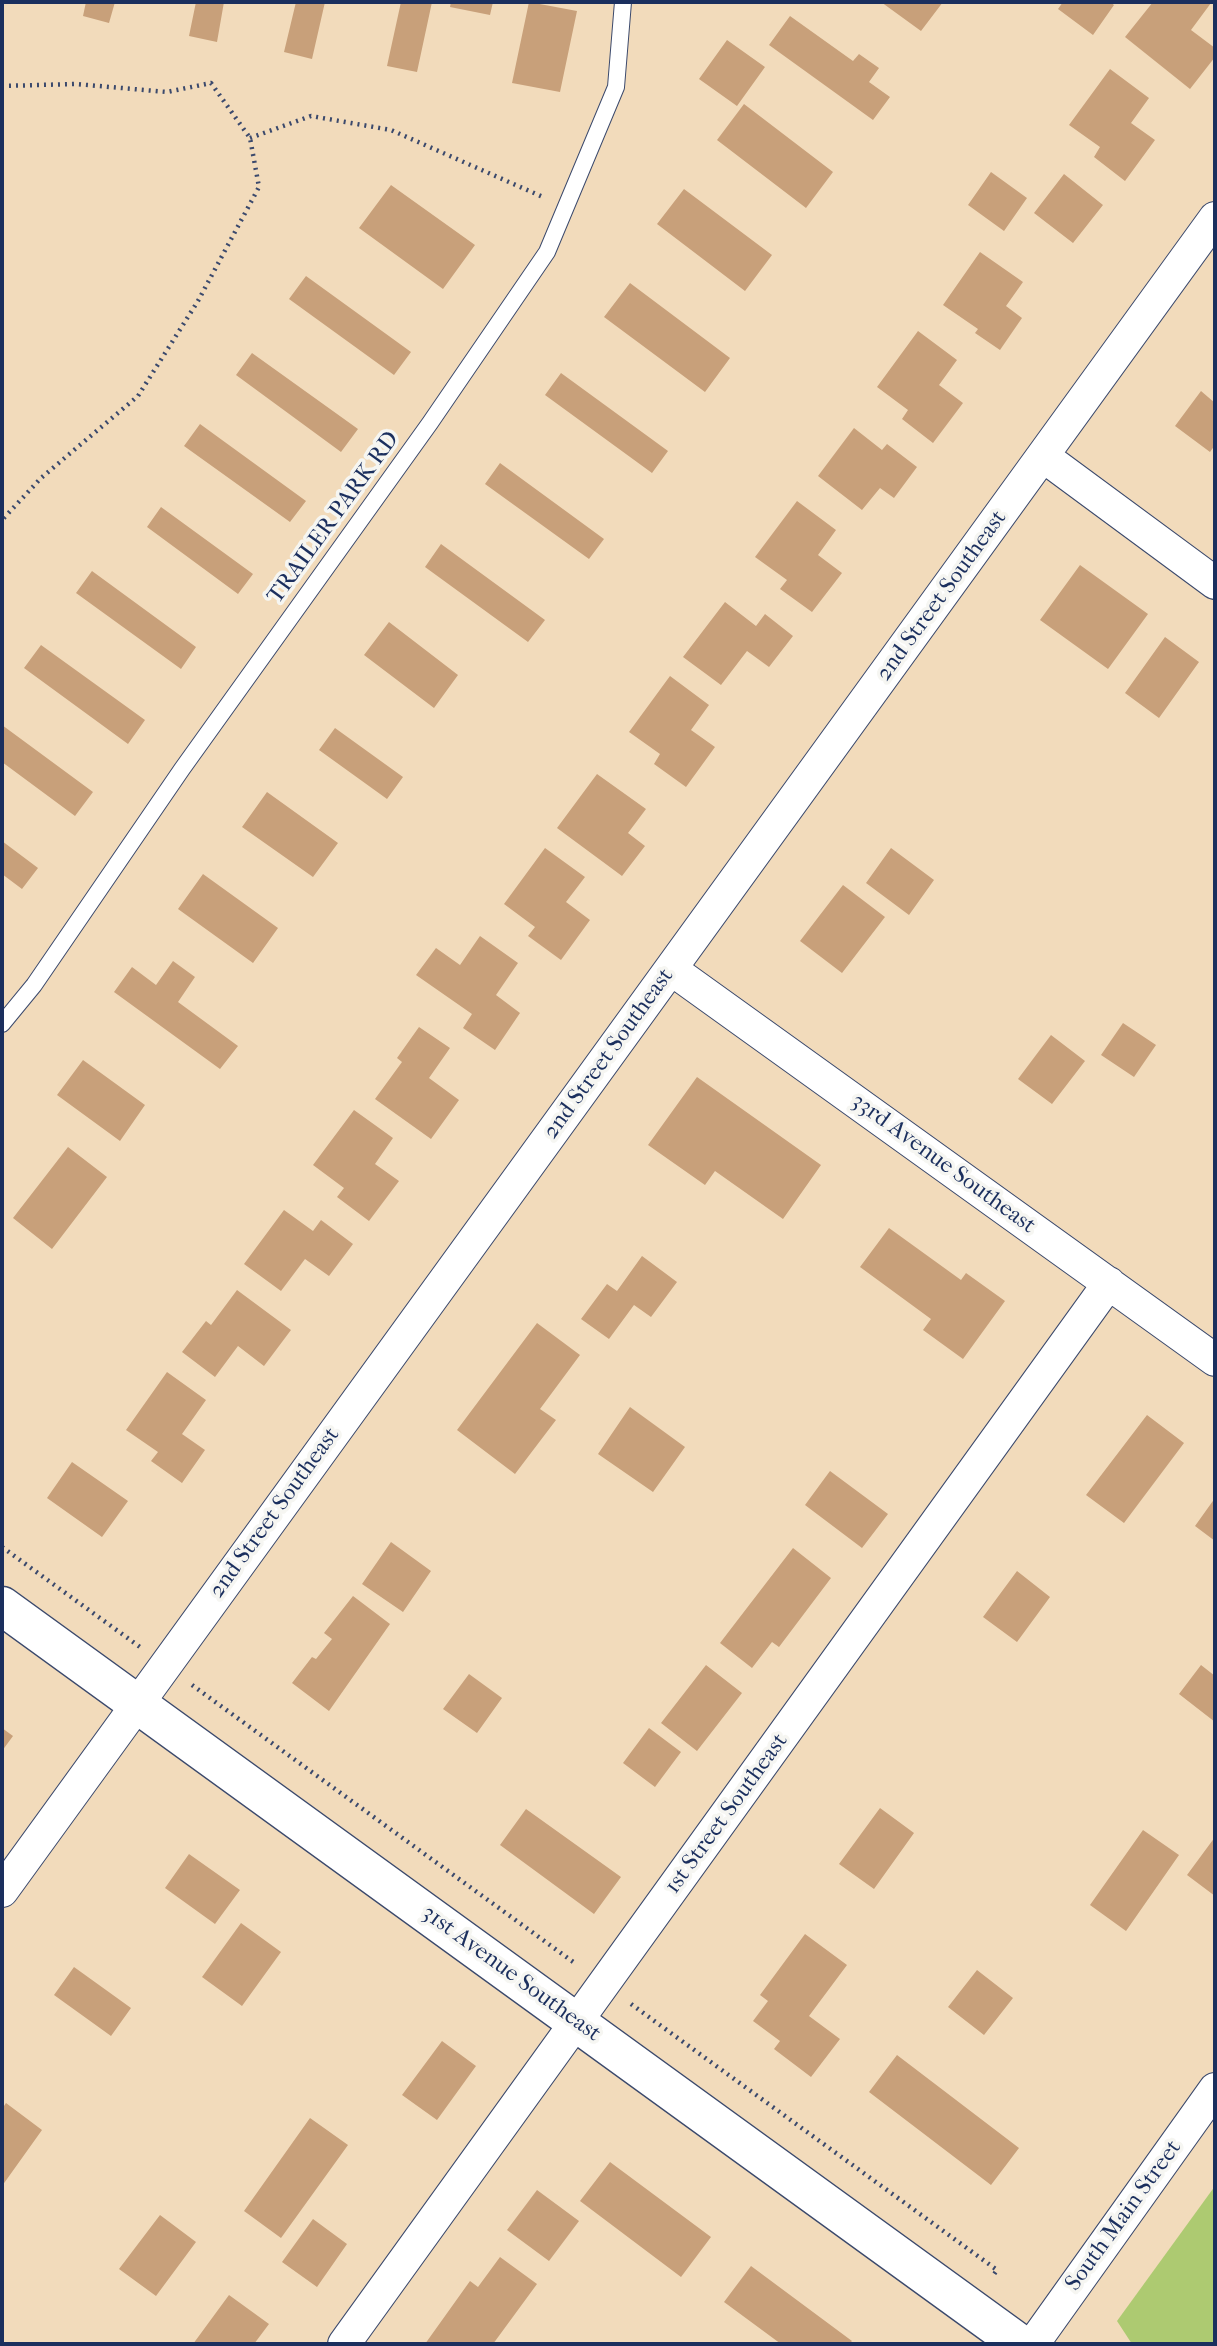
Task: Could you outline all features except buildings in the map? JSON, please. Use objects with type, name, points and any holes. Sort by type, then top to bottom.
[{"type":"street","name":"2nd Street Southeast","points":[[2,1891],[1215,218]]},
{"type":"street","points":[[1043,456],[1215,583]]},
{"type":"street","name":"33rd Avenue Southeast","points":[[671,969],[1215,1360]]},
{"type":"street","name":"1st Street Southeast","points":[[344,2344],[1109,1283]]},
{"type":"street","name":"31st Avenue Southeast","points":[[2,1606],[1020,2344]]},
{"type":"street","name":"South Main Street","points":[[1033,2344],[1215,2089]]},
{"type":"lane","name":"TRAILER PARK RD","points":[[2,1024],[34,985],[182,769],[422,435],[547,252],[617,87],[623,2]]},
{"type":"path","points":[[2,86],[76,83],[167,92],[211,83],[250,138],[259,187],[198,301],[138,396],[41,478],[2,520]]},
{"type":"path","points":[[250,138],[311,116],[391,130],[550,200]]},
{"type":"path","points":[[2,1547],[997,2270],[970,2308]]},
{"type":"green space","points":[[1215,2186],[1215,2344],[1132,2344],[1117,2321]]}]
